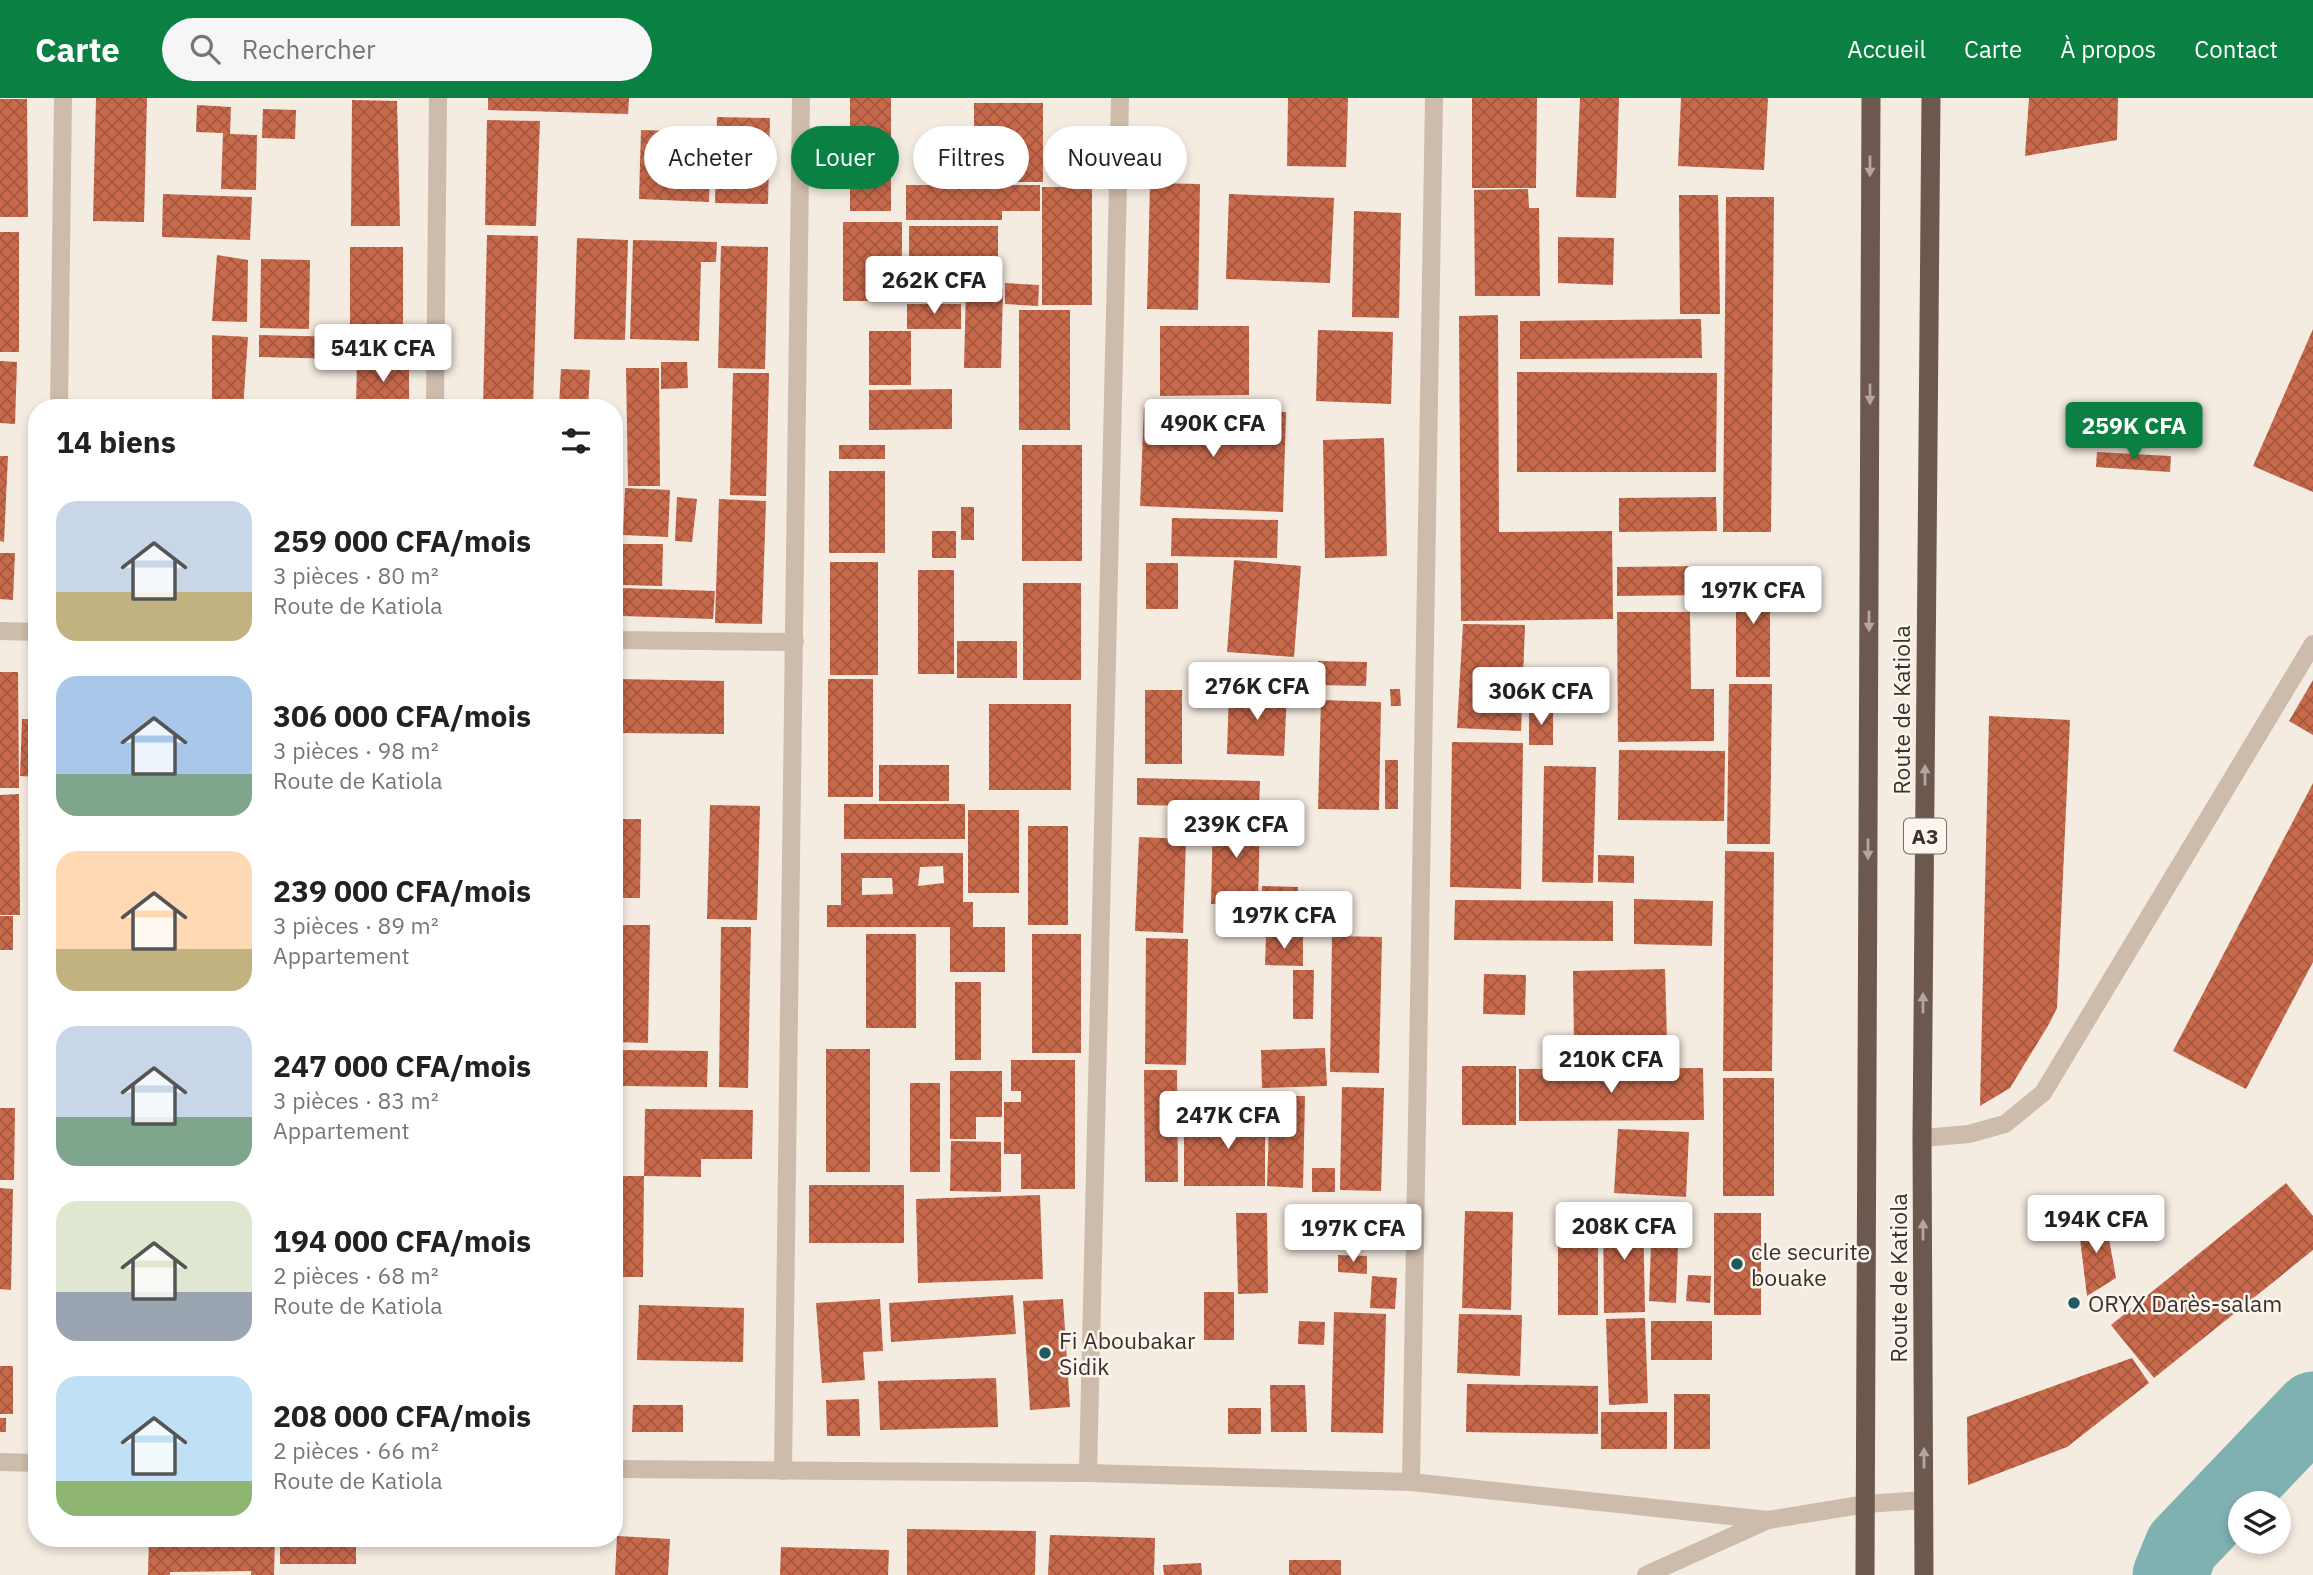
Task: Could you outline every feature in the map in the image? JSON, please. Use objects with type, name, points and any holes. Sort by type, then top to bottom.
[{"type":"highway","name":"Route de Katiola","points":[[1866,1575],[1871,98]]},
{"type":"highway","name":"Route de Katiola","points":[[1924,1575],[1922,1138],[1931,98]]},
{"type":"street","points":[[59,399],[63,98]]},
{"type":"street","points":[[435,399],[438,98]]},
{"type":"street","points":[[783,1471],[801,98]]},
{"type":"street","points":[[1088,1473],[1120,98]]},
{"type":"street","points":[[1411,1482],[1434,98]]},
{"type":"street","points":[[0,632],[28,632]]},
{"type":"street","points":[[623,640],[795,642]]},
{"type":"street","points":[[1922,1138],[1969,1135],[2005,1124],[2043,1093],[2313,645]]},
{"type":"street","points":[[0,1462],[28,1463]]},
{"type":"street","points":[[623,1469],[1088,1473],[1411,1482],[1768,1520]]},
{"type":"street","points":[[1646,1575],[1768,1520],[1866,1504],[1924,1500]]},
{"type":"building","points":[[96,98],[147,98],[144,222],[93,221]]},
{"type":"building","points":[[488,98],[629,98],[628,114],[488,110]]},
{"type":"building","points":[[850,98],[891,98],[891,126],[850,126]]},
{"type":"building","points":[[1288,98],[1348,98],[1346,167],[1287,166]]},
{"type":"building","points":[[1472,98],[1537,98],[1536,188],[1472,188]]},
{"type":"building","points":[[1580,98],[1619,98],[1616,198],[1576,197]]},
{"type":"building","points":[[1681,98],[1768,98],[1764,170],[1678,166]]},
{"type":"building","points":[[2029,98],[2118,98],[2117,140],[2025,156]]},
{"type":"building","points":[[0,99],[27,99],[28,217],[0,217]]},
{"type":"building","points":[[352,100],[397,101],[400,226],[351,226]]},
{"type":"building","points":[[974,103],[1043,103],[1043,182],[1029,182],[1029,126],[974,126]]},
{"type":"building","points":[[197,105],[231,107],[230,134],[257,135],[256,190],[221,189],[223,133],[196,132]]},
{"type":"building","points":[[263,109],[296,110],[295,139],[262,138]]},
{"type":"building","points":[[717,117],[770,118],[770,126],[717,126]]},
{"type":"building","points":[[487,120],[540,121],[536,226],[485,225]]},
{"type":"building","points":[[641,130],[644,130],[644,189],[709,189],[709,202],[639,199]]},
{"type":"building","points":[[1187,184],[1200,184],[1198,310],[1147,309],[1150,189],[1187,189]]},
{"type":"building","points":[[906,185],[913,185],[913,189],[1029,189],[1029,185],[1040,185],[1040,211],[1002,211],[1002,220],[906,220]]},
{"type":"building","points":[[1042,187],[1092,189],[1092,305],[1042,305]]},
{"type":"building","points":[[715,189],[768,189],[768,204],[715,203]]},
{"type":"building","points":[[850,189],[891,189],[891,211],[850,211]]},
{"type":"building","points":[[1528,189],[1529,208],[1539,208],[1540,296],[1475,296],[1474,190]]},
{"type":"building","points":[[163,194],[252,197],[250,240],[162,237]]},
{"type":"building","points":[[1229,194],[1334,198],[1330,283],[1226,279]]},
{"type":"building","points":[[1679,195],[1718,195],[1720,314],[1680,314]]},
{"type":"building","points":[[1726,197],[1774,197],[1771,532],[1723,532]]},
{"type":"building","points":[[1354,211],[1401,213],[1399,318],[1352,317]]},
{"type":"building","points":[[843,222],[902,222],[902,301],[843,301]]},
{"type":"building","points":[[909,226],[998,226],[998,283],[909,283]]},
{"type":"building","points":[[0,232],[19,232],[19,352],[0,352]]},
{"type":"building","points":[[487,235],[538,236],[533,399],[483,399]]},
{"type":"building","points":[[1558,237],[1614,238],[1613,285],[1558,283]]},
{"type":"building","points":[[577,238],[628,240],[625,340],[574,339]]},
{"type":"building","points":[[633,240],[717,242],[716,262],[701,262],[699,341],[630,339]]},
{"type":"building","points":[[721,246],[768,247],[765,369],[718,368]]},
{"type":"building","points":[[350,247],[403,247],[403,355],[350,355]]},
{"type":"building","points":[[217,255],[248,260],[247,322],[212,321]]},
{"type":"building","points":[[261,259],[310,260],[309,329],[260,328]]},
{"type":"building","points":[[1005,283],[1039,285],[1038,306],[1005,304]]},
{"type":"building","points":[[966,288],[1003,289],[1001,368],[964,368]]},
{"type":"building","points":[[907,304],[961,304],[961,329],[907,329]]},
{"type":"building","points":[[1019,310],[1070,310],[1070,430],[1019,430]]},
{"type":"building","points":[[1498,315],[1499,532],[1612,531],[1613,619],[1461,621],[1459,316]]},
{"type":"building","points":[[1701,319],[1702,358],[1520,359],[1520,321]]},
{"type":"building","points":[[1160,326],[1249,326],[1249,395],[1160,396]]},
{"type":"building","points":[[2313,329],[2313,492],[2253,466]]},
{"type":"building","points":[[1318,330],[1393,332],[1391,404],[1316,401]]},
{"type":"building","points":[[869,331],[911,331],[911,385],[869,385]]},
{"type":"building","points":[[212,335],[248,337],[244,399],[212,399]]},
{"type":"building","points":[[259,335],[343,337],[343,359],[259,357]]},
{"type":"building","points":[[357,360],[409,360],[409,399],[356,399]]},
{"type":"building","points":[[0,361],[17,362],[15,424],[0,423]]},
{"type":"building","points":[[661,362],[687,362],[688,388],[661,389]]},
{"type":"building","points":[[626,368],[659,368],[660,486],[628,486]]},
{"type":"building","points":[[561,369],[590,370],[588,399],[559,399]]},
{"type":"building","points":[[1517,372],[1717,373],[1716,472],[1517,472]]},
{"type":"building","points":[[733,373],[769,373],[766,496],[730,495]]},
{"type":"building","points":[[952,389],[952,429],[869,430],[869,390]]},
{"type":"building","points":[[1144,407],[1286,412],[1283,512],[1140,506]]},
{"type":"building","points":[[1384,438],[1387,556],[1325,558],[1323,440]]},
{"type":"building","points":[[839,445],[885,445],[885,459],[839,459]]},
{"type":"building","points":[[1022,445],[1082,445],[1082,561],[1022,561]]},
{"type":"building","points":[[2097,452],[2171,456],[2170,472],[2096,467]]},
{"type":"building","points":[[0,456],[8,456],[4,542],[0,541]]},
{"type":"building","points":[[829,471],[885,471],[885,553],[829,553]]},
{"type":"building","points":[[625,488],[670,490],[668,537],[623,535]]},
{"type":"building","points":[[677,497],[697,499],[692,542],[675,541]]},
{"type":"building","points":[[1716,497],[1717,531],[1619,532],[1619,498]]},
{"type":"building","points":[[719,499],[766,501],[762,624],[715,623]]},
{"type":"building","points":[[961,507],[974,507],[974,540],[961,540]]},
{"type":"building","points":[[1172,518],[1278,520],[1277,558],[1171,556]]},
{"type":"building","points":[[932,531],[956,531],[956,558],[932,558]]},
{"type":"building","points":[[623,544],[663,544],[662,586],[623,585]]},
{"type":"building","points":[[0,553],[15,553],[13,600],[0,599]]},
{"type":"building","points":[[1234,560],[1301,566],[1294,657],[1227,652]]},
{"type":"building","points":[[830,562],[878,562],[878,675],[830,675]]},
{"type":"building","points":[[1146,563],[1178,563],[1178,609],[1146,609]]},
{"type":"building","points":[[1706,566],[1707,595],[1617,596],[1617,567]]},
{"type":"building","points":[[918,570],[954,570],[954,674],[918,674]]},
{"type":"building","points":[[1736,575],[1770,575],[1770,677],[1736,677]]},
{"type":"building","points":[[1023,583],[1081,583],[1081,680],[1023,680]]},
{"type":"building","points":[[623,588],[715,591],[713,619],[623,616]]},
{"type":"building","points":[[1617,612],[1690,612],[1691,689],[1714,689],[1714,741],[1618,742]]},
{"type":"building","points":[[1463,624],[1525,625],[1521,731],[1457,728]]},
{"type":"building","points":[[957,641],[1017,641],[1017,678],[957,678]]},
{"type":"building","points":[[1318,661],[1367,662],[1366,686],[1318,685]]},
{"type":"building","points":[[0,672],[18,672],[19,788],[0,788]]},
{"type":"building","points":[[623,679],[724,681],[724,734],[623,733]]},
{"type":"building","points":[[828,679],[873,679],[873,797],[828,797]]},
{"type":"building","points":[[2313,680],[2313,735],[2289,721]]},
{"type":"building","points":[[1729,684],[1772,684],[1770,844],[1727,844]]},
{"type":"building","points":[[1229,689],[1287,691],[1284,756],[1227,754]]},
{"type":"building","points":[[1390,689],[1400,689],[1401,706],[1391,706]]},
{"type":"building","points":[[1145,690],[1182,690],[1182,764],[1145,764]]},
{"type":"building","points":[[1321,700],[1381,702],[1379,810],[1318,809]]},
{"type":"building","points":[[989,704],[1071,704],[1071,790],[989,790]]},
{"type":"building","points":[[1529,710],[1553,710],[1553,745],[1529,745]]},
{"type":"building","points":[[1989,716],[2070,720],[2057,1008],[2010,1088],[1980,1106]]},
{"type":"building","points":[[22,719],[28,719],[28,776],[20,776]]},
{"type":"building","points":[[1452,742],[1523,743],[1521,889],[1450,887]]},
{"type":"building","points":[[1619,750],[1725,751],[1724,821],[1618,820]]},
{"type":"building","points":[[1385,760],[1398,760],[1398,809],[1385,809]]},
{"type":"building","points":[[879,765],[949,765],[949,801],[879,801]]},
{"type":"building","points":[[1544,766],[1596,767],[1593,883],[1542,882]]},
{"type":"building","points":[[1137,778],[1260,781],[1259,807],[1137,805]]},
{"type":"building","points":[[2313,783],[2313,962],[2246,1089],[2173,1051]]},
{"type":"building","points":[[19,794],[20,915],[0,915],[0,795]]},
{"type":"building","points":[[844,804],[965,804],[965,839],[844,839]]},
{"type":"building","points":[[710,805],[760,806],[757,920],[707,919]]},
{"type":"building","points":[[968,810],[1019,810],[1019,893],[968,893]]},
{"type":"building","points":[[1213,815],[1260,815],[1258,905],[1211,904]]},
{"type":"building","points":[[623,819],[641,819],[640,898],[623,898]]},
{"type":"building","points":[[1028,826],[1068,826],[1068,925],[1028,925]]},
{"type":"building","points":[[1139,837],[1186,839],[1183,933],[1135,931]]},
{"type":"building","points":[[1725,851],[1774,852],[1772,1071],[1723,1071]]},
{"type":"building","points":[[841,853],[963,853],[963,902],[973,902],[973,927],[1005,927],[1005,972],[950,972],[950,927],[827,927],[827,905],[841,905]],"holes":[[[943,866],[944,883],[918,886],[920,867]],[[862,878],[892,878],[893,894],[862,895]]]},
{"type":"building","points":[[1598,855],[1634,856],[1634,883],[1598,882]]},
{"type":"building","points":[[1262,886],[1298,887],[1297,932],[1260,931]]},
{"type":"building","points":[[1634,899],[1713,901],[1712,946],[1634,944]]},
{"type":"building","points":[[1455,900],[1613,901],[1613,941],[1454,940]]},
{"type":"building","points":[[0,916],[13,916],[13,950],[0,950]]},
{"type":"building","points":[[623,925],[650,925],[648,1043],[623,1042]]},
{"type":"building","points":[[721,927],[751,927],[748,1088],[719,1087]]},
{"type":"building","points":[[866,934],[916,934],[916,1028],[866,1028]]},
{"type":"building","points":[[1032,934],[1081,934],[1081,1053],[1032,1053]]},
{"type":"building","points":[[1266,936],[1303,937],[1303,966],[1265,965]]},
{"type":"building","points":[[1332,936],[1382,937],[1379,1073],[1330,1072]]},
{"type":"building","points":[[1146,938],[1188,939],[1186,1065],[1145,1064]]},
{"type":"building","points":[[1665,969],[1667,1040],[1574,1042],[1573,971]]},
{"type":"building","points":[[1293,970],[1314,970],[1313,1019],[1293,1019]]},
{"type":"building","points":[[1484,974],[1526,975],[1525,1015],[1483,1014]]},
{"type":"building","points":[[955,982],[981,982],[981,1060],[955,1060]]},
{"type":"building","points":[[1325,1048],[1327,1086],[1262,1088],[1261,1050]]},
{"type":"building","points":[[826,1049],[870,1049],[870,1172],[826,1172]]},
{"type":"building","points":[[623,1050],[708,1051],[707,1087],[623,1086]]},
{"type":"building","points":[[1011,1060],[1075,1060],[1075,1189],[1021,1189],[1021,1154],[1004,1154],[1004,1102],[1021,1102],[1021,1091],[1011,1091]]},
{"type":"building","points":[[1462,1066],[1516,1066],[1516,1125],[1462,1125]]},
{"type":"building","points":[[1703,1068],[1704,1120],[1519,1121],[1519,1069]]},
{"type":"building","points":[[1144,1070],[1177,1070],[1178,1182],[1145,1182]]},
{"type":"building","points":[[950,1071],[1002,1071],[1002,1117],[976,1117],[976,1139],[950,1139]]},
{"type":"building","points":[[1723,1078],[1774,1078],[1774,1196],[1723,1196]]},
{"type":"building","points":[[910,1083],[940,1083],[940,1172],[910,1172]]},
{"type":"building","points":[[1342,1087],[1384,1088],[1381,1191],[1340,1190]]},
{"type":"building","points":[[1270,1096],[1305,1096],[1303,1188],[1267,1186]]},
{"type":"building","points":[[0,1108],[15,1108],[14,1180],[0,1180]]},
{"type":"building","points":[[1220,1108],[1265,1108],[1265,1186],[1184,1186],[1184,1131],[1220,1131]]},
{"type":"building","points":[[645,1109],[753,1110],[752,1159],[701,1159],[701,1177],[644,1176]]},
{"type":"building","points":[[1618,1129],[1689,1132],[1686,1197],[1614,1193]]},
{"type":"building","points":[[951,1141],[1001,1142],[1001,1192],[950,1191]]},
{"type":"building","points":[[1312,1168],[1335,1168],[1335,1192],[1312,1192]]},
{"type":"building","points":[[623,1176],[644,1176],[643,1277],[623,1277]]},
{"type":"building","points":[[2286,1183],[2313,1216],[2313,1250],[2154,1378],[2111,1325]]},
{"type":"building","points":[[809,1185],[904,1185],[904,1243],[809,1243]]},
{"type":"building","points":[[0,1188],[13,1189],[11,1290],[0,1289]]},
{"type":"building","points":[[1040,1195],[1043,1279],[918,1283],[916,1199]]},
{"type":"building","points":[[1465,1211],[1513,1212],[1511,1310],[1462,1308]]},
{"type":"building","points":[[1558,1211],[1598,1212],[1598,1315],[1558,1315]]},
{"type":"building","points":[[1603,1211],[1643,1211],[1645,1312],[1604,1313]]},
{"type":"building","points":[[1236,1213],[1267,1213],[1268,1293],[1238,1294]]},
{"type":"building","name":"cle securite bouake","points":[[1714,1213],[1761,1213],[1761,1315],[1714,1315]]},
{"type":"building","points":[[2078,1222],[2106,1222],[2116,1278],[2087,1296]]},
{"type":"building","points":[[1651,1245],[1678,1245],[1676,1303],[1649,1301]]},
{"type":"building","points":[[1338,1255],[1367,1256],[1367,1274],[1338,1272]]},
{"type":"building","points":[[1688,1275],[1711,1276],[1710,1303],[1686,1301]]},
{"type":"building","points":[[1372,1276],[1397,1278],[1395,1309],[1370,1308]]},
{"type":"building","points":[[1204,1292],[1234,1292],[1234,1340],[1204,1340]]},
{"type":"building","points":[[1013,1295],[1016,1334],[891,1342],[889,1303]]},
{"type":"building","points":[[880,1299],[883,1351],[863,1352],[865,1380],[822,1383],[816,1303]]},
{"type":"building","points":[[1063,1299],[1070,1407],[1030,1410],[1023,1301]]},
{"type":"building","points":[[639,1305],[744,1308],[743,1362],[637,1360]]},
{"type":"building","points":[[1334,1312],[1386,1314],[1383,1433],[1331,1432]]},
{"type":"building","points":[[1459,1314],[1522,1315],[1520,1376],[1457,1373]]},
{"type":"building","points":[[1645,1318],[1648,1403],[1609,1405],[1606,1319]]},
{"type":"building","points":[[1299,1321],[1325,1322],[1324,1345],[1298,1344]]},
{"type":"building","points":[[1651,1321],[1712,1321],[1712,1360],[1651,1360]]},
{"type":"building","points":[[2132,1358],[2149,1383],[2067,1447],[1968,1485],[1967,1417]]},
{"type":"building","points":[[0,1366],[13,1366],[13,1414],[0,1414]]},
{"type":"building","points":[[996,1378],[998,1427],[880,1430],[878,1381]]},
{"type":"building","points":[[1467,1384],[1598,1386],[1598,1434],[1466,1432]]},
{"type":"building","points":[[1270,1385],[1305,1385],[1307,1432],[1271,1432]]},
{"type":"building","points":[[1674,1394],[1710,1394],[1710,1449],[1674,1449]]},
{"type":"building","points":[[859,1399],[860,1436],[827,1436],[826,1400]]},
{"type":"building","points":[[633,1405],[683,1405],[683,1432],[632,1432]]},
{"type":"building","points":[[1228,1408],[1261,1408],[1261,1434],[1228,1434]]},
{"type":"building","points":[[1601,1412],[1667,1412],[1667,1449],[1601,1449]]},
{"type":"building","points":[[0,1418],[6,1418],[6,1432],[0,1432]]},
{"type":"building","points":[[907,1529],[1036,1531],[1035,1575],[907,1575]]},
{"type":"building","points":[[1050,1535],[1155,1538],[1154,1575],[1048,1575]]},
{"type":"building","points":[[623,1536],[670,1539],[668,1575],[615,1575],[616,1547],[623,1547]]},
{"type":"building","points":[[149,1547],[275,1547],[274,1575],[251,1575],[251,1571],[170,1572],[170,1575],[148,1575]]},
{"type":"building","points":[[280,1547],[356,1547],[356,1564],[280,1564]]},
{"type":"building","points":[[781,1547],[889,1550],[888,1575],[780,1575]]},
{"type":"building","points":[[1289,1560],[1341,1560],[1341,1575],[1289,1575]]},
{"type":"building","points":[[1201,1563],[1202,1575],[1164,1575],[1163,1565]]},
{"type":"waterway","points":[[2170,1575],[2182,1546],[2313,1409]]},
{"type":"place","name":"cle securite bouake","points":[[1737,1264]]},
{"type":"place","name":"ORYX Darès-salam","points":[[2074,1303]]},
{"type":"place","name":"Fi Aboubakar Sidik","points":[[1045,1353]]}]
